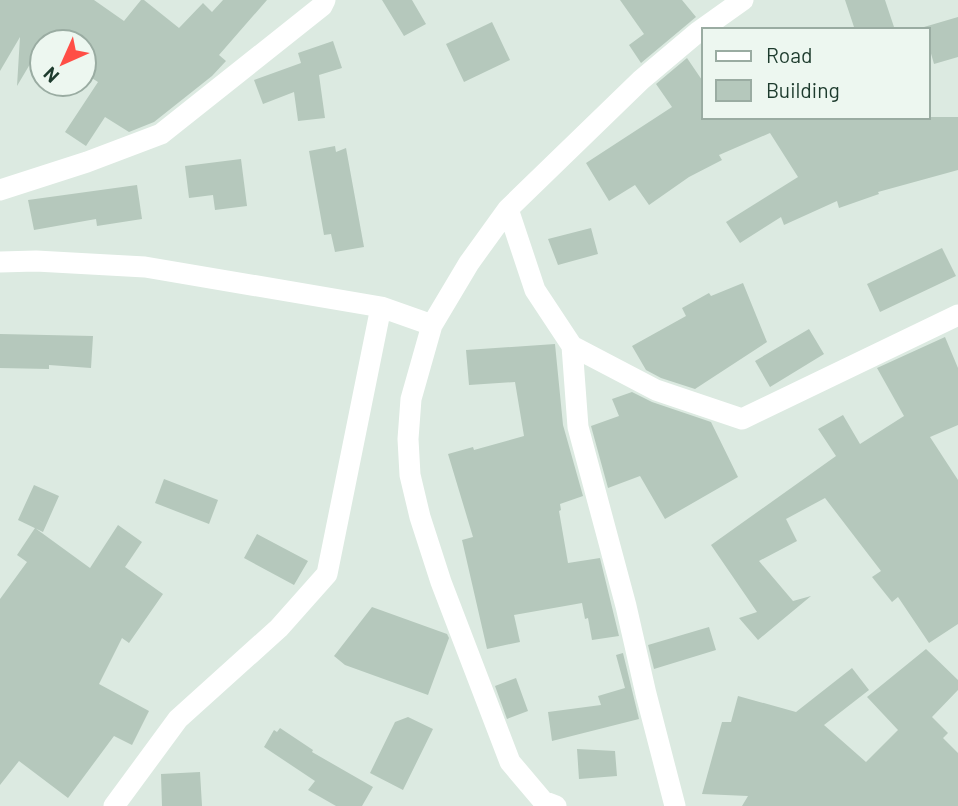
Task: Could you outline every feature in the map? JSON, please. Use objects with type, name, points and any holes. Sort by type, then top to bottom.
[{"type":"street","points":[[0,190],[87,162],[161,134],[322,6],[325,0]]},
{"type":"street","points":[[704,28],[743,0]]},
{"type":"street","points":[[556,806],[543,801],[510,762],[441,582],[410,475],[408,439],[411,399],[432,324],[469,263],[508,209],[641,80],[702,29]]},
{"type":"street","points":[[508,209],[535,290],[572,346],[656,390],[742,419],[958,315]]},
{"type":"street","points":[[0,262],[36,261],[145,267],[381,307],[432,324]]},
{"type":"street","points":[[114,806],[178,719],[279,628],[327,575],[381,307]]},
{"type":"street","points":[[572,346],[578,427],[626,606],[675,806]]},
{"type":"building","points":[[0,0],[94,0],[124,21],[141,0],[144,0],[179,28],[203,3],[212,12],[223,0],[267,0],[219,55],[226,61],[212,76],[154,122],[129,132],[105,117],[86,146],[65,132],[87,98],[98,98],[98,28],[28,28],[28,68],[17,86],[20,37],[0,71]]},
{"type":"building","points":[[382,0],[412,0],[426,24],[404,36]]},
{"type":"building","points":[[620,0],[682,0],[696,17],[641,63],[629,45],[644,34]]},
{"type":"building","points":[[845,0],[885,0],[894,28],[854,28]]},
{"type":"building","points":[[958,17],[958,57],[934,64],[930,50],[930,28],[924,27]]},
{"type":"building","points":[[492,22],[510,60],[464,82],[446,44]]},
{"type":"building","points":[[333,41],[342,68],[319,75],[325,118],[298,121],[294,92],[263,104],[254,80],[301,63],[298,53]]},
{"type":"building","points":[[687,58],[702,80],[702,119],[958,117],[958,170],[878,192],[879,194],[839,208],[837,201],[784,225],[781,217],[740,243],[726,222],[798,177],[770,133],[719,155],[722,160],[689,177],[649,205],[635,185],[609,201],[586,163],[672,107],[656,84]]},
{"type":"building","points":[[335,146],[336,152],[346,148],[364,247],[335,252],[331,234],[324,235],[309,151]]},
{"type":"building","points":[[241,159],[247,206],[215,210],[213,195],[189,198],[185,166]]},
{"type":"building","points":[[137,185],[142,219],[97,226],[96,219],[34,230],[28,200]]},
{"type":"building","points":[[591,228],[598,254],[558,265],[548,239]]},
{"type":"building","points":[[942,248],[956,276],[880,312],[867,284]]},
{"type":"building","points":[[743,283],[767,342],[695,389],[646,370],[632,346],[686,316],[682,308],[709,293],[711,296]]},
{"type":"building","points":[[809,329],[824,354],[770,387],[755,361]]},
{"type":"building","points":[[0,334],[93,336],[91,368],[49,365],[49,369],[0,368]]},
{"type":"building","points":[[945,337],[958,368],[958,425],[930,437],[958,480],[958,624],[929,643],[898,597],[892,602],[872,577],[881,571],[825,498],[786,519],[797,541],[759,561],[793,601],[811,596],[758,640],[739,618],[757,612],[711,545],[836,456],[818,429],[843,415],[860,444],[904,416],[877,368]]},
{"type":"building","points":[[555,344],[563,425],[583,496],[560,504],[568,563],[600,558],[619,636],[592,640],[582,603],[514,615],[520,642],[487,649],[462,540],[473,537],[448,454],[524,436],[515,382],[469,385],[466,350]]},
{"type":"building","points":[[632,392],[652,402],[711,422],[738,477],[665,519],[640,476],[608,488],[591,426],[619,416],[612,399]]},
{"type":"building","points":[[164,479],[218,500],[209,524],[155,503]]},
{"type":"building","points":[[34,485],[59,496],[43,532],[18,520]]},
{"type":"building","points":[[118,525],[142,542],[125,567],[163,594],[129,643],[122,638],[99,684],[149,711],[132,745],[114,736],[68,798],[19,761],[0,785],[0,599],[27,562],[17,555],[35,528],[90,568]]},
{"type":"building","points":[[257,534],[308,561],[294,585],[244,558]]},
{"type":"building","points":[[372,607],[447,634],[449,638],[428,695],[345,665],[334,656]]},
{"type":"building","points":[[709,627],[716,650],[654,669],[648,645]]},
{"type":"building","points":[[926,649],[958,680],[958,690],[932,717],[948,733],[943,738],[958,753],[958,806],[742,806],[748,796],[702,794],[722,722],[731,722],[738,696],[796,712],[852,668],[869,690],[824,725],[866,762],[898,730],[867,697]]},
{"type":"building","points":[[623,653],[639,719],[552,741],[548,712],[601,705],[598,696],[625,688],[616,655]]},
{"type":"building","points":[[516,678],[528,711],[507,719],[495,686]]},
{"type":"building","points":[[408,717],[433,729],[403,790],[370,773],[395,722]]},
{"type":"building","points":[[280,728],[313,750],[312,752],[373,787],[362,806],[336,806],[308,790],[315,781],[264,747],[274,730],[277,732]]},
{"type":"building","points":[[577,749],[615,751],[617,776],[579,779]]},
{"type":"building","points":[[200,772],[202,806],[162,806],[161,774]]}]
